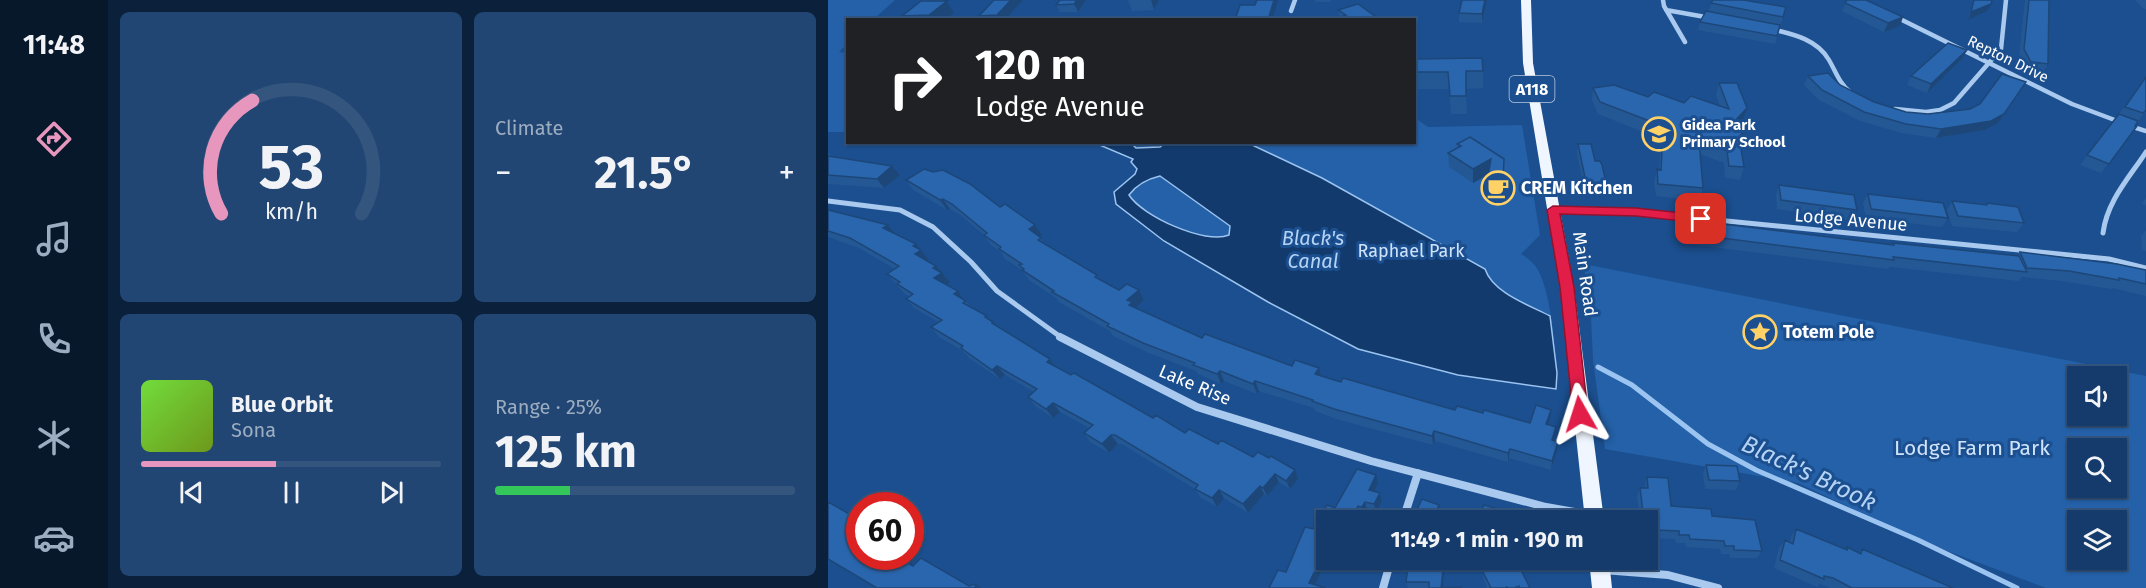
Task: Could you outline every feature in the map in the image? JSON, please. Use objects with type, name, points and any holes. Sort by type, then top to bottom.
[{"type":"main road","name":"Main Road","points":[[1526,0],[1528,63],[1567,287],[1580,414],[1593,510]]},
{"type":"street","points":[[1291,11],[1294,0]]},
{"type":"street","points":[[1663,0],[1666,10],[1685,42]]},
{"type":"street","points":[[1889,108],[1930,112],[1945,109],[1954,104],[2001,49],[2006,0]]},
{"type":"street","points":[[1666,10],[1722,20]]},
{"type":"street","name":"Repton Drive","points":[[1893,15],[2080,108],[2146,131]]},
{"type":"street","points":[[1767,28],[1806,40],[1825,53],[1835,75],[1846,90],[1856,95]]},
{"type":"street","points":[[2103,233],[2104,221],[2109,211],[2146,152]]},
{"type":"street","name":"Lake Rise","points":[[828,201],[900,210],[933,227],[971,262],[997,291],[1063,339],[1197,406],[1418,473],[1563,510]]},
{"type":"street","name":"Lodge Avenue","points":[[1553,210],[1636,212],[1785,229],[2109,259],[2146,268]]},
{"type":"street","points":[[1405,510],[1418,473]]},
{"type":"street","points":[[1383,588],[1388,570]]},
{"type":"street","points":[[1601,572],[1668,575],[1718,588]]},
{"type":"green space","points":[[828,0],[895,0],[875,18],[846,18],[846,45],[839,52],[846,53],[846,132],[828,132]]},
{"type":"green space","name":"Black's Canal","points":[[1416,119],[1428,127],[1522,125],[1540,235],[1521,254],[1535,265],[1547,295],[1556,362],[1556,389],[1458,375],[1358,349],[1268,302],[1164,241],[1116,204],[1114,192],[1135,174],[1137,169],[1131,162],[1133,159],[1097,144],[1416,144]]},
{"type":"green space","name":"Lodge Farm Park","points":[[1584,264],[2096,366],[2067,366],[2067,426],[2127,426],[2127,372],[2146,376],[2146,588],[2046,588],[1918,540],[1798,483],[1605,449],[1593,360],[1590,296],[1587,291]]},
{"type":"water","name":"Black's Canal","points":[[1097,144],[1132,144],[1136,148],[1160,147],[1164,144],[1250,144],[1322,178],[1485,269],[1489,277],[1504,292],[1550,316],[1557,373],[1556,389],[1458,375],[1358,349],[1268,302],[1164,241],[1116,204],[1114,192],[1135,174],[1137,169],[1131,162],[1133,159]],"holes":[[[1160,176],[1230,226],[1229,235],[1206,236],[1175,227],[1147,212],[1129,195],[1143,182]]]},
{"type":"building","points":[[994,0],[1011,0],[997,15],[979,16]]},
{"type":"building","points":[[1060,0],[1077,0],[1074,4],[1056,5]]},
{"type":"building","points":[[1257,0],[1274,0],[1269,18],[1236,17],[1240,5],[1255,5]]},
{"type":"building","points":[[1462,0],[1485,0],[1482,14],[1459,13]]},
{"type":"building","points":[[1713,0],[1743,0],[1786,7],[1783,17],[1711,3]]},
{"type":"building","points":[[1847,0],[1866,0],[1903,17],[1888,23],[1845,3]]},
{"type":"building","points":[[1974,0],[1992,0],[1991,4],[1971,12]]},
{"type":"building","points":[[2029,0],[2049,0],[2048,64],[2031,62],[2024,49]]},
{"type":"building","points":[[921,1],[947,1],[929,15],[902,16]]},
{"type":"building","points":[[1358,4],[1377,18],[1338,18],[1346,15],[1338,10]]},
{"type":"building","points":[[1706,11],[1780,25],[1777,36],[1700,22]]},
{"type":"building","points":[[1948,43],[1967,50],[1931,84],[1911,76]]},
{"type":"building","points":[[1482,58],[1483,71],[1466,71],[1466,96],[1450,96],[1448,72],[1416,72],[1416,59]]},
{"type":"building","points":[[1828,73],[1840,85],[1874,102],[1906,112],[1928,114],[1970,109],[1980,104],[2002,74],[2026,82],[2004,114],[1991,121],[1941,129],[1906,124],[1864,112],[1822,90],[1808,76]]},
{"type":"building","points":[[2146,77],[2146,110],[2143,113],[2125,107]]},
{"type":"building","points":[[1719,83],[1737,83],[1747,108],[1735,121],[1748,126],[1739,137],[1744,167],[1729,166],[1727,151],[1699,140],[1703,188],[1658,184],[1657,169],[1661,170],[1665,127],[1600,102],[1593,88],[1614,85],[1648,97],[1654,92],[1684,103],[1691,96],[1729,109]]},
{"type":"building","points":[[2119,114],[2138,121],[2135,126],[2137,126],[2109,164],[2087,155]]},
{"type":"building","points":[[1470,137],[1504,159],[1503,182],[1487,182],[1491,159],[1473,169],[1448,153],[1461,146],[1457,144]]},
{"type":"building","points":[[1578,144],[1591,144],[1595,161],[1600,161],[1602,165],[1607,186],[1587,187]]},
{"type":"building","points":[[828,156],[892,166],[877,179],[828,175]]},
{"type":"building","points":[[924,169],[933,172],[943,170],[970,184],[1000,207],[1005,204],[1035,225],[1029,229],[1041,238],[1038,240],[1097,275],[1095,277],[1119,290],[1127,284],[1139,290],[1127,300],[1132,302],[1129,305],[1202,338],[1205,334],[1292,366],[1295,360],[1319,368],[1315,374],[1341,382],[1343,378],[1455,410],[1457,406],[1483,413],[1484,410],[1530,423],[1536,405],[1551,410],[1546,424],[1556,427],[1552,440],[1558,442],[1552,461],[1510,449],[1508,453],[1434,431],[1432,436],[1334,409],[1255,381],[1253,384],[1220,371],[1217,374],[1143,343],[1107,326],[1109,324],[1052,292],[1054,291],[1022,270],[1024,269],[1019,265],[1022,264],[999,249],[1001,247],[984,235],[987,233],[952,204],[943,199],[940,200],[906,180]]},
{"type":"building","points":[[1779,185],[1854,195],[1857,210],[1781,200]]},
{"type":"building","points":[[1868,194],[1943,203],[1948,218],[1871,209]]},
{"type":"building","points":[[1952,201],[2018,207],[2024,223],[1958,216]]},
{"type":"building","points":[[828,210],[888,225],[883,228],[916,244],[913,246],[921,250],[915,254],[936,266],[933,268],[942,273],[934,278],[958,291],[954,294],[966,301],[963,303],[987,316],[985,317],[992,323],[1050,359],[1047,362],[1071,375],[1074,373],[1153,418],[1156,415],[1185,433],[1189,429],[1218,444],[1221,440],[1253,457],[1258,452],[1269,458],[1271,456],[1295,470],[1286,481],[1275,474],[1263,488],[1260,486],[1243,504],[1219,490],[1212,498],[1195,489],[1198,485],[1115,435],[1111,435],[1102,444],[1084,433],[1093,425],[1053,403],[1046,409],[1028,397],[1037,389],[997,366],[992,370],[961,348],[963,346],[931,327],[942,320],[906,299],[913,294],[897,284],[900,282],[887,274],[899,266],[850,238],[828,231]]},
{"type":"building","points":[[1682,219],[1894,245],[1893,243],[2019,256],[2027,272],[1893,257],[1894,260],[1683,233]]},
{"type":"building","points":[[2020,252],[2117,264],[2146,270],[2146,284],[2069,271],[2027,268]]},
{"type":"building","points":[[1706,465],[1737,466],[1740,481],[1709,480]]},
{"type":"building","points":[[1357,469],[1376,475],[1369,490],[1380,493],[1374,504],[1365,502],[1356,510],[1324,510],[1327,505],[1335,508]]},
{"type":"building","points":[[1647,477],[1668,478],[1671,506],[1711,509],[1712,516],[1755,520],[1762,551],[1734,550],[1734,546],[1725,546],[1724,541],[1690,539],[1689,535],[1679,535],[1679,531],[1658,530],[1658,510],[1643,510],[1640,488],[1648,488]]},
{"type":"building","points":[[1422,499],[1439,505],[1437,510],[1417,510]]},
{"type":"building","points":[[828,502],[846,512],[846,570],[828,559]]},
{"type":"building","points":[[1484,505],[1500,510],[1482,510]]},
{"type":"building","points":[[1316,524],[1316,568],[1309,583],[1326,588],[1269,588],[1278,570],[1286,572],[1305,527],[1313,529]]},
{"type":"building","points":[[1796,529],[1847,550],[1847,547],[1861,554],[1862,549],[1953,588],[1852,588],[1833,578],[1824,576],[1824,579],[1780,560],[1785,540],[1793,544]]},
{"type":"building","points":[[924,560],[969,586],[976,584],[975,588],[877,588],[847,570],[924,570]]},
{"type":"building","points":[[1408,570],[1443,570],[1441,588],[1429,588],[1429,582],[1406,582]]},
{"type":"building","points":[[1482,570],[1521,570],[1530,588],[1519,588],[1519,586],[1491,588]]},
{"type":"waterway","name":"Black's Brook","points":[[1598,367],[1632,385],[1708,444],[1756,470],[1918,540],[2017,588]]},
{"type":"place","name":"Gidea Park Primary School","points":[[1659,134]]},
{"type":"place","name":"CREM Kitchen","points":[[1498,188]]},
{"type":"place","name":"Totem Pole","points":[[1760,332]]},
{"type":"route","points":[[1580,414],[1567,287],[1553,210],[1636,212],[1701,219]]},
{"type":"park label","name":"Raphael Park","points":[[1411,251]]}]
